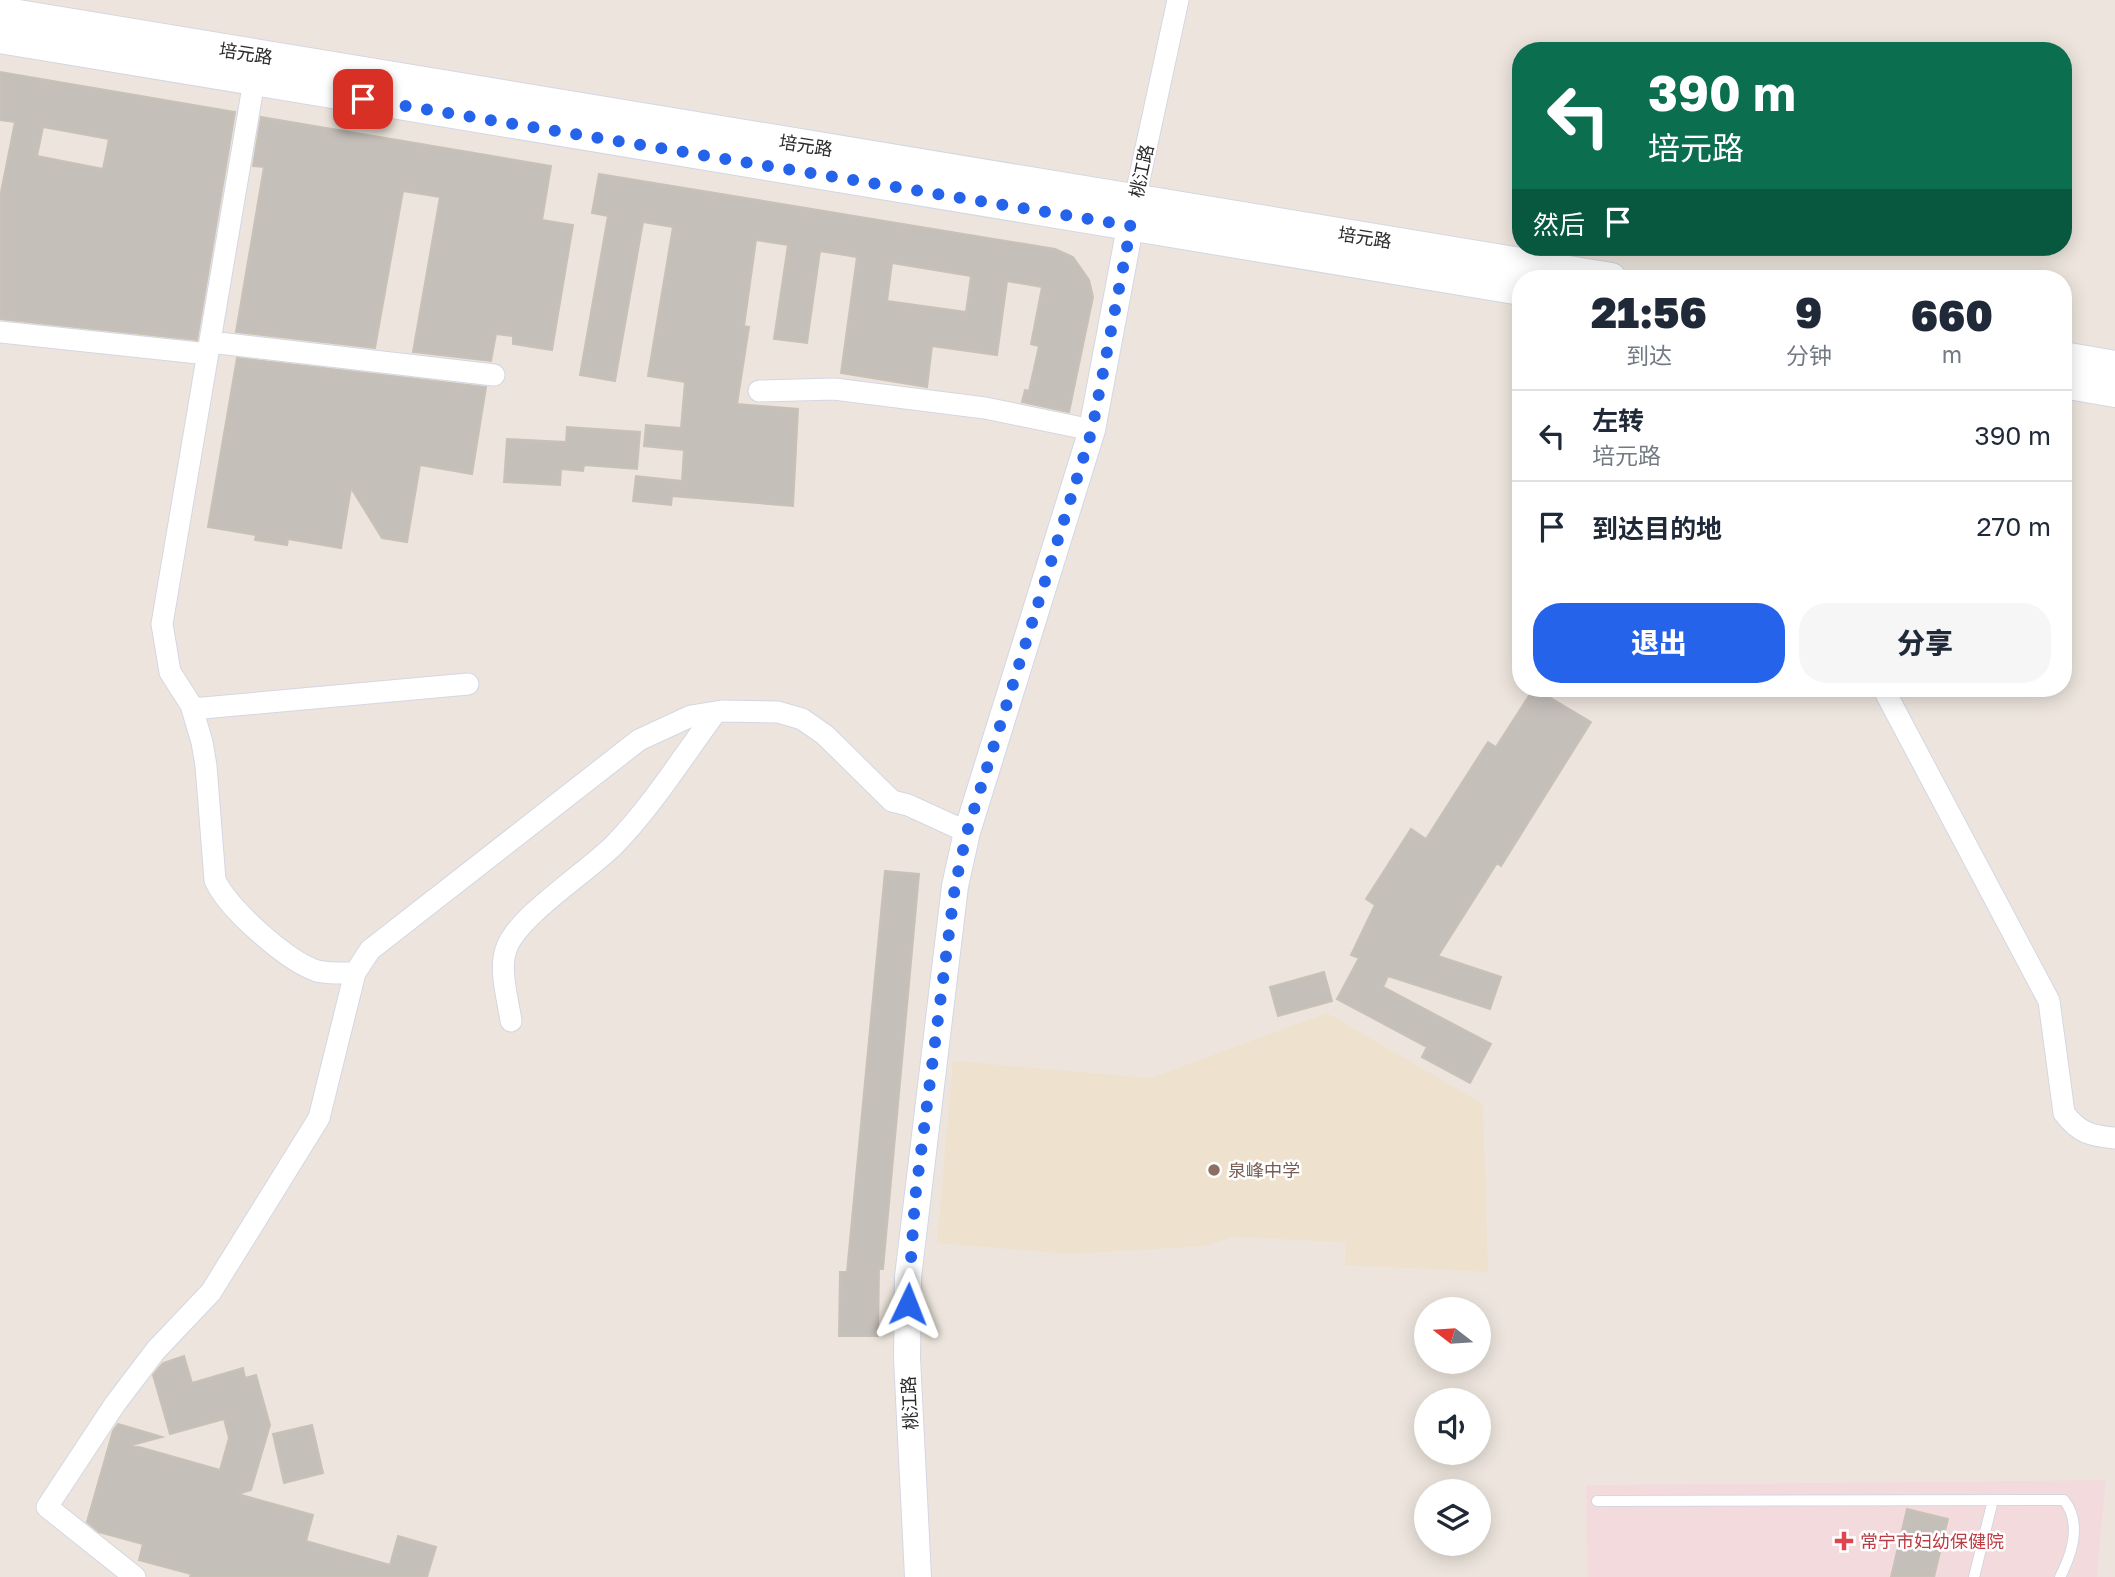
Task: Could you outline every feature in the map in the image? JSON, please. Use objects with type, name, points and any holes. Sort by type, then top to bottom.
[{"type":"main road","name":"培元路","points":[[0,12],[1133,213],[1512,288]]},
{"type":"main road","name":"培元路","points":[[0,38],[254,81],[1133,213],[1552,270]]},
{"type":"main road","points":[[2072,359],[2115,366]]},
{"type":"main road","points":[[2072,385],[2115,392]]},
{"type":"street","name":"桃江路","points":[[918,1577],[907,1358],[908,1277],[915,1199],[955,886],[967,832],[1092,430],[1133,213],[1178,0]]},
{"type":"street","points":[[254,81],[162,624],[170,672],[192,709],[206,766],[215,880],[221,894],[269,942],[316,971],[355,973]]},
{"type":"street","points":[[0,332],[494,374]]},
{"type":"street","points":[[759,391],[834,389],[985,408],[1092,430]]},
{"type":"street","points":[[192,709],[468,684]]},
{"type":"street","points":[[1888,697],[2049,1001],[2064,1113],[2074,1127],[2089,1135],[2115,1138]]},
{"type":"street","points":[[510,1021],[503,959],[518,928],[613,846],[639,818],[716,712]]},
{"type":"street","points":[[135,1577],[47,1507],[115,1404],[156,1350],[211,1292],[319,1118],[355,973],[370,950],[639,740],[691,716],[716,712],[778,712],[802,719],[825,735],[892,801],[908,805],[967,832]]},
{"type":"lane","points":[[1974,1577],[1993,1500]]},
{"type":"lane","points":[[1597,1501],[2064,1500],[2070,1508],[2074,1527],[2073,1544],[2060,1577]]},
{"type":"shaded area","name":"泉峰中学","points":[[1327,1013],[1483,1104],[1488,1272],[1345,1265],[1346,1242],[1231,1237],[1205,1246],[1069,1254],[937,1243],[953,1061],[1151,1078]]},
{"type":"shaded area","name":"常宁市妇幼保健院","points":[[2106,1480],[2097,1577],[1587,1577],[1586,1485]]},
{"type":"building","points":[[0,72],[235,112],[197,340],[0,319],[0,197],[15,122],[0,120]],"holes":[[[43,127],[109,139],[103,169],[37,156]]]},
{"type":"building","points":[[261,117],[551,166],[542,220],[573,225],[552,350],[513,344],[513,336],[496,334],[491,361],[413,352],[440,197],[403,191],[375,348],[236,332],[264,167],[253,166]]},
{"type":"building","points":[[599,174],[1055,249],[1073,257],[1089,280],[1093,297],[1069,412],[1022,402],[1025,390],[1029,391],[1039,346],[1031,344],[1042,287],[1007,281],[997,355],[932,346],[927,387],[841,373],[857,257],[820,251],[807,343],[774,339],[788,245],[756,240],[744,326],[749,327],[737,404],[798,409],[793,506],[672,496],[671,505],[633,501],[636,476],[682,481],[684,450],[644,446],[646,425],[681,428],[685,382],[648,376],[673,227],[643,222],[615,381],[580,375],[608,216],[592,213]],"holes":[[[892,263],[971,276],[966,312],[887,301]]]},
{"type":"building","points":[[237,358],[486,387],[472,474],[420,465],[407,542],[382,538],[351,488],[341,548],[288,539],[287,545],[255,540],[256,535],[208,527]]},
{"type":"building","points":[[567,427],[640,432],[637,469],[584,465],[583,471],[561,469],[560,485],[504,482],[507,439],[566,442]]},
{"type":"building","points":[[1528,697],[1549,697],[1591,722],[1501,866],[1497,863],[1438,956],[1501,977],[1490,1009],[1388,976],[1383,987],[1491,1044],[1470,1083],[1422,1057],[1427,1047],[1337,999],[1359,958],[1351,955],[1375,905],[1366,899],[1411,829],[1426,839],[1488,742],[1496,747]]},
{"type":"building","points":[[885,871],[919,874],[883,1269],[879,1269],[878,1336],[839,1336],[840,1272],[847,1272]]},
{"type":"building","points":[[1324,972],[1332,1001],[1278,1016],[1270,987]]},
{"type":"building","points":[[184,1356],[192,1383],[243,1368],[245,1378],[256,1375],[270,1425],[251,1490],[238,1494],[313,1515],[306,1541],[390,1565],[398,1536],[436,1547],[427,1577],[190,1577],[191,1574],[139,1560],[143,1544],[99,1532],[87,1522],[113,1431],[118,1424],[162,1437],[132,1445],[220,1470],[229,1438],[224,1419],[170,1434],[153,1375],[163,1363]]},
{"type":"building","points":[[312,1425],[323,1473],[284,1483],[273,1434]]},
{"type":"building","points":[[1907,1509],[1948,1519],[1934,1577],[1891,1577]]},
{"type":"place","name":"泉峰中学","points":[[1214,1170]]},
{"type":"place","name":"常宁市妇幼保健院","points":[[1844,1541]]},
{"type":"route","points":[[363,99],[1131,226],[1092,430],[967,832],[955,886],[915,1199],[908,1304]]}]
